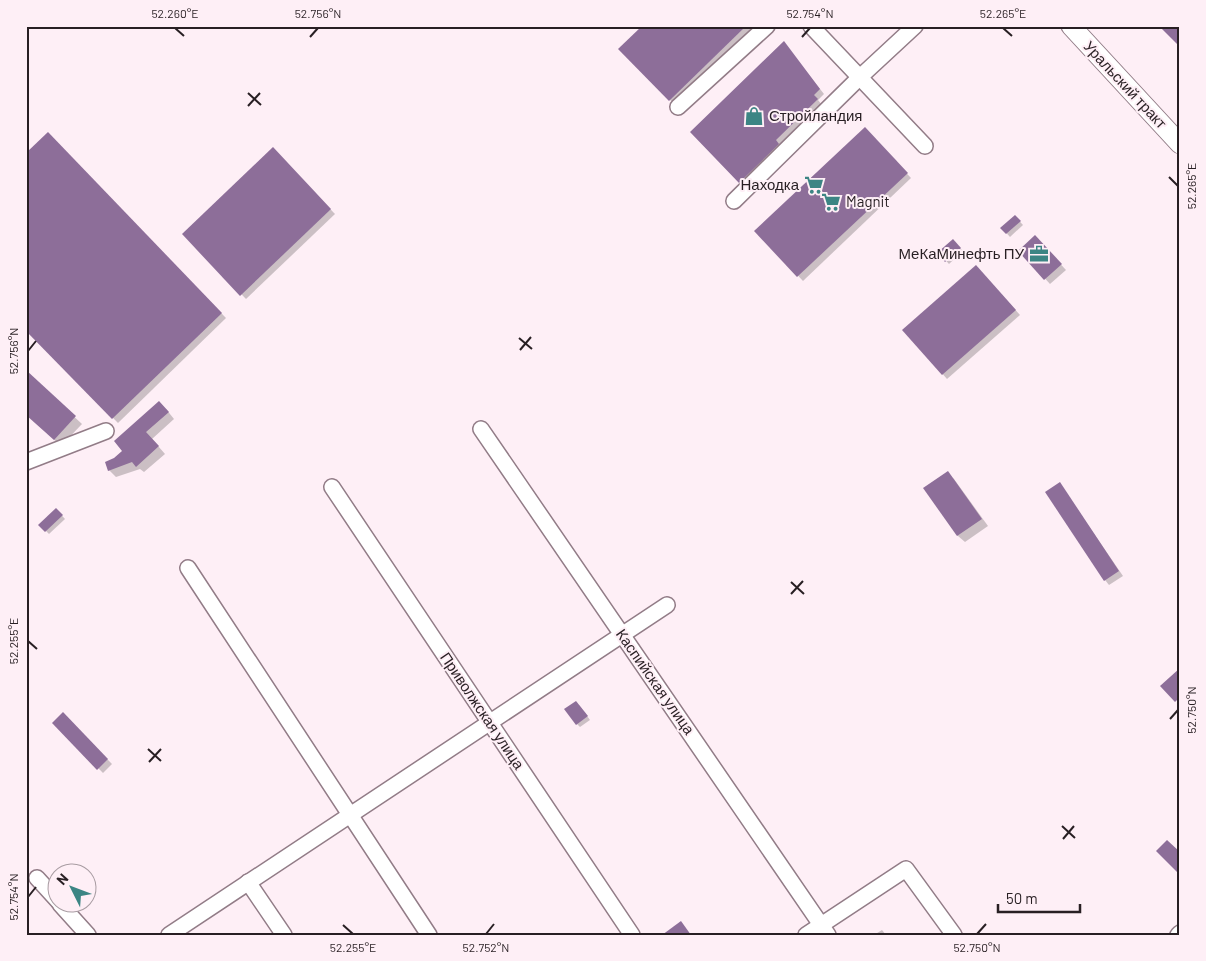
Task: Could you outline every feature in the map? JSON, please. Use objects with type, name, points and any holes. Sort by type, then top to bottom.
[{"type":"main road","name":"Уральский тракт","points":[[1071,26],[1180,144]]},
{"type":"street","points":[[678,107],[767,26]]},
{"type":"street","points":[[812,26],[925,146]]},
{"type":"street","points":[[734,201],[860,77],[915,26]]},
{"type":"street","name":"Каспийская улица","points":[[480,429],[825,930]]},
{"type":"street","points":[[26,462],[106,431]]},
{"type":"street","name":"Приволжская улица","points":[[332,487],[632,935]]},
{"type":"street","points":[[188,568],[429,935]]},
{"type":"street","points":[[169,935],[667,605]]},
{"type":"street","points":[[806,935],[825,930],[906,869],[954,935]]},
{"type":"street","points":[[37,878],[48,890]]},
{"type":"street","points":[[248,882],[284,935]]},
{"type":"street","points":[[70,914],[88,935]]},
{"type":"building","points":[[642,26],[746,26],[669,101],[618,49]]},
{"type":"building","points":[[1159,26],[1180,26],[1180,47]]},
{"type":"building","name":"Стройландия","points":[[784,41],[820,89],[814,95],[818,99],[776,140],[779,144],[739,183],[690,132]]},
{"type":"building","name":"Magnit","points":[[865,127],[908,173],[797,277],[754,231]]},
{"type":"building","points":[[48,132],[222,313],[112,419],[26,331],[26,153]]},
{"type":"building","points":[[273,147],[331,209],[240,296],[182,234]]},
{"type":"building","points":[[1015,215],[1021,221],[1006,234],[1000,228]]},
{"type":"building","points":[[1035,235],[1062,264],[1044,280],[1018,251]]},
{"type":"building","points":[[953,239],[961,248],[945,262],[937,253]]},
{"type":"building","points":[[976,265],[1016,310],[942,375],[902,330]]},
{"type":"building","points":[[26,370],[76,416],[54,440],[26,415]]},
{"type":"building","points":[[159,401],[169,412],[146,432],[159,446],[136,467],[132,462],[108,471],[105,462],[114,458],[122,451],[114,441]]},
{"type":"building","points":[[948,471],[982,519],[957,536],[923,488]]},
{"type":"building","points":[[1060,482],[1119,571],[1104,581],[1045,492]]},
{"type":"building","points":[[56,508],[63,515],[45,532],[38,525]]},
{"type":"building","points":[[1180,668],[1180,697],[1175,702],[1160,686]]},
{"type":"building","points":[[576,701],[588,716],[576,725],[564,709]]},
{"type":"building","points":[[63,712],[108,759],[97,770],[52,723]]},
{"type":"building","points":[[1167,840],[1180,852],[1180,875],[1156,851]]},
{"type":"building","points":[[681,921],[691,935],[662,935]]},
{"type":"place","name":"Стройландия","points":[[754,116]]},
{"type":"place","name":"Находка","points":[[814,185]]},
{"type":"place","name":"Magnit","points":[[831,202]]},
{"type":"place","name":"МеКаМинефть ПУ","points":[[1039,254]]}]
